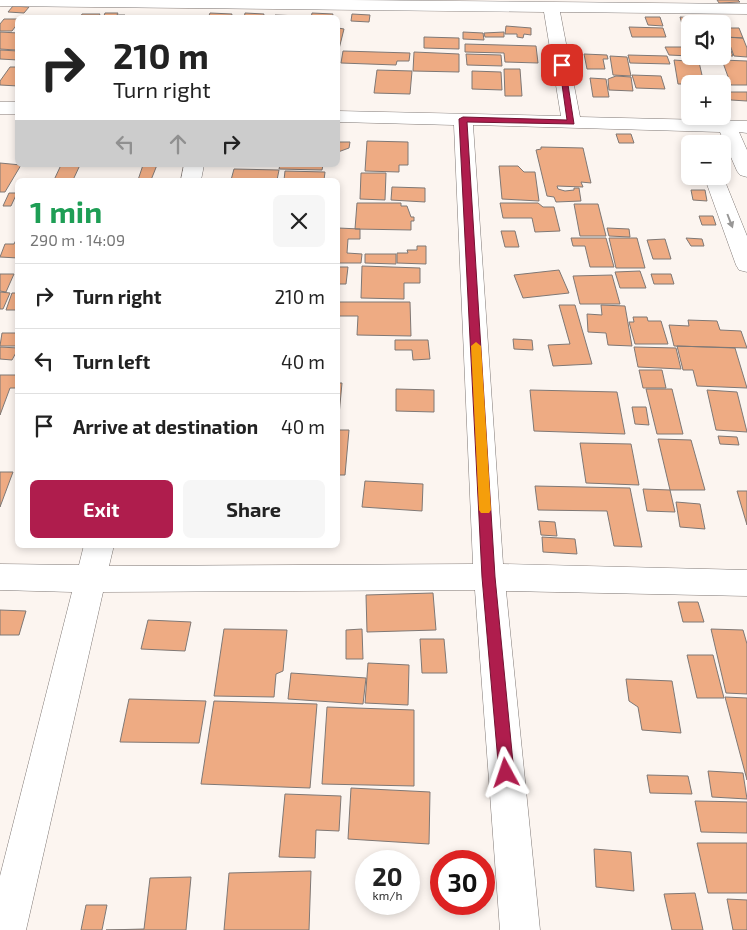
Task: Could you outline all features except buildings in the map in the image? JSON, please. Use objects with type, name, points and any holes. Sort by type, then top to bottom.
[{"type":"street","points":[[0,1],[450,3],[552,7],[747,9]]},
{"type":"street","points":[[131,15],[137,3]]},
{"type":"street","points":[[552,7],[572,123]]},
{"type":"street","points":[[0,108],[15,108]]},
{"type":"street","points":[[340,116],[572,123],[698,135],[727,127],[747,127]]},
{"type":"street","points":[[463,119],[489,577],[520,930]]},
{"type":"street","points":[[727,127],[747,171]]},
{"type":"street","points":[[717,185],[747,266]]},
{"type":"street","points":[[6,930],[98,548]]},
{"type":"street","points":[[0,577],[90,580],[489,577],[747,583]]},
{"type":"slow traffic","points":[[476,346],[485,510]]},
{"type":"route","points":[[506,773],[489,577],[463,119],[572,123],[562,65]]}]
